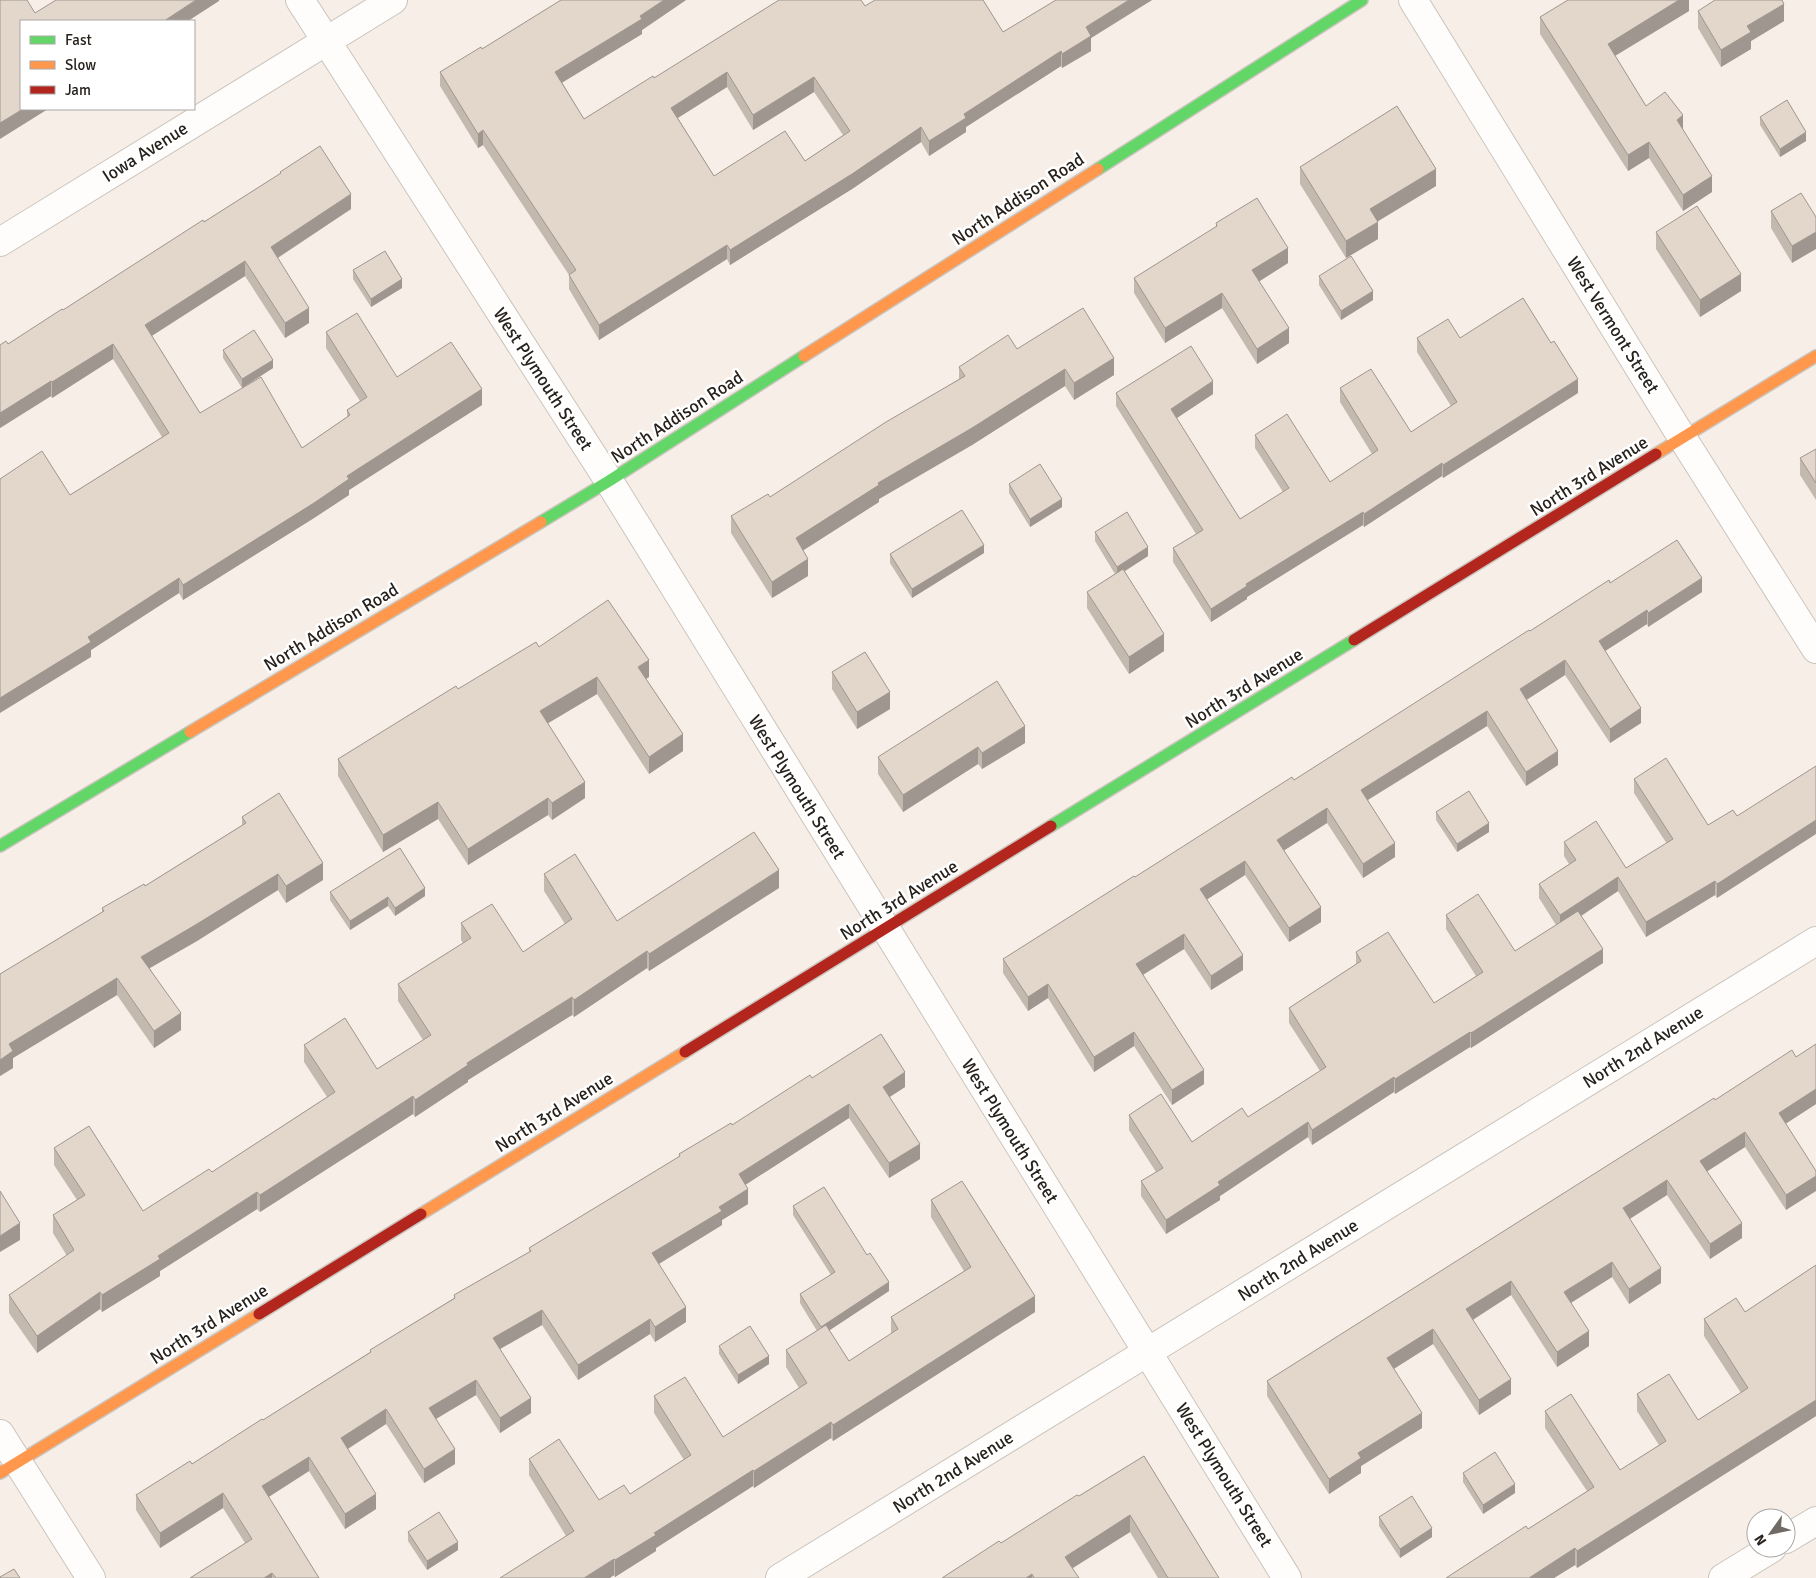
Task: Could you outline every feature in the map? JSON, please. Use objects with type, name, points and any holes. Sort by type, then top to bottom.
[{"type":"street","name":"West Plymouth Street","points":[[300,0],[609,481],[1287,1578]]},
{"type":"street","name":"Iowa Avenue","points":[[0,242],[393,0]]},
{"type":"street","name":"North Addison Road","points":[[0,846],[609,481],[1362,0]]},
{"type":"street","name":"West Vermont Street","points":[[1413,0],[1683,439],[1816,649]]},
{"type":"street","name":"North 3rd Avenue","points":[[9,1467],[1816,356]]},
{"type":"street","name":"North 2nd Avenue","points":[[780,1578],[1816,941]]},
{"type":"street","points":[[0,1434],[9,1467],[90,1578]]},
{"type":"street","points":[[1796,1533],[1816,1521]]},
{"type":"street","points":[[1723,1578],[1756,1558]]},
{"type":"building","points":[[0,0],[27,0],[35,13],[56,0],[196,0],[166,20],[20,20],[21,110],[0,123]]},
{"type":"building","points":[[561,0],[664,0],[640,16],[642,19],[555,72],[584,119],[779,0],[861,0],[865,6],[875,0],[983,0],[1003,32],[1056,0],[1129,0],[1086,27],[1091,36],[1062,54],[1061,51],[964,114],[966,118],[929,141],[921,127],[852,174],[730,250],[727,245],[599,325],[569,275],[576,270],[483,130],[478,134],[440,72],[481,47],[482,49]],"holes":[[[727,72],[753,115],[814,77],[850,131],[805,161],[785,131],[714,176],[671,108]]]},
{"type":"building","points":[[1568,0],[1679,0],[1608,44],[1646,106],[1665,92],[1683,115],[1677,120],[1712,176],[1683,195],[1649,142],[1628,155],[1540,17]]},
{"type":"building","points":[[1715,0],[1782,0],[1784,4],[1747,26],[1751,32],[1721,50],[1698,11]]},
{"type":"building","points":[[1787,100],[1806,132],[1780,149],[1760,117]]},
{"type":"building","points":[[1397,106],[1436,169],[1370,209],[1378,222],[1346,241],[1300,167]]},
{"type":"building","points":[[320,146],[351,194],[271,247],[309,308],[285,323],[245,261],[145,325],[200,413],[261,377],[302,448],[350,415],[347,410],[367,397],[326,332],[357,313],[397,377],[451,342],[482,389],[347,476],[349,479],[314,503],[183,585],[179,578],[88,637],[91,642],[0,698],[0,479],[42,451],[70,495],[169,433],[113,344],[0,413],[0,345],[6,341],[8,344],[63,310],[203,220],[204,222],[281,173]]},
{"type":"building","points":[[1801,193],[1816,217],[1816,232],[1792,246],[1771,211]]},
{"type":"building","points":[[1257,198],[1288,248],[1252,270],[1289,328],[1257,349],[1222,293],[1165,328],[1134,278],[1217,226],[1216,223]]},
{"type":"building","points":[[1697,206],[1741,274],[1700,300],[1656,232]]},
{"type":"building","points":[[385,251],[402,279],[371,299],[353,270]]},
{"type":"building","points":[[1351,256],[1373,291],[1341,311],[1319,276]]},
{"type":"building","points":[[1523,298],[1551,343],[1554,341],[1578,379],[1443,465],[1442,463],[1364,514],[1363,512],[1246,584],[1247,586],[1211,609],[1173,548],[1203,530],[1116,393],[1191,346],[1213,381],[1171,409],[1240,519],[1289,488],[1255,435],[1287,414],[1330,482],[1378,450],[1340,388],[1371,369],[1411,432],[1457,402],[1417,338],[1448,319],[1460,338]]},
{"type":"building","points":[[1083,308],[1114,358],[1074,383],[1065,369],[972,428],[878,483],[879,485],[796,538],[808,559],[772,582],[731,516],[768,494],[770,497],[886,422],[965,376],[959,367],[1008,335],[1017,349]]},
{"type":"building","points":[[254,330],[273,360],[242,379],[223,350]]},
{"type":"building","points":[[1816,449],[1816,483],[1800,458]]},
{"type":"building","points":[[1040,464],[1062,499],[1030,519],[1009,484]]},
{"type":"building","points":[[962,510],[984,545],[912,589],[890,554]]},
{"type":"building","points":[[1127,512],[1148,547],[1117,567],[1095,532]]},
{"type":"building","points":[[1677,540],[1702,578],[1648,613],[1647,610],[1599,641],[1641,708],[1610,729],[1565,660],[1520,689],[1558,751],[1526,772],[1487,711],[1361,790],[1395,843],[1363,864],[1327,808],[1277,840],[1321,907],[1289,928],[1245,861],[1200,889],[1243,955],[1211,976],[1184,934],[1136,964],[1204,1070],[1172,1090],[1134,1032],[1094,1057],[1048,984],[1028,997],[1003,959],[1292,777],[1294,780],[1529,630],[1609,580],[1610,583]]},
{"type":"building","points":[[1123,569],[1164,634],[1129,657],[1087,592]]},
{"type":"building","points":[[608,600],[649,660],[638,667],[683,734],[649,757],[597,677],[540,711],[585,782],[552,803],[548,798],[468,849],[438,802],[383,835],[338,759],[456,686],[458,689],[536,642],[539,647]]},
{"type":"building","points":[[865,652],[890,692],[857,712],[832,672]]},
{"type":"building","points":[[997,681],[1025,726],[982,753],[978,747],[903,795],[878,757]]},
{"type":"building","points":[[1666,758],[1708,825],[1733,810],[1737,816],[1816,766],[1816,820],[1717,884],[1715,881],[1646,922],[1618,877],[1560,915],[1539,884],[1576,860],[1564,842],[1596,821],[1626,868],[1673,839],[1634,779]]},
{"type":"building","points":[[1469,791],[1489,823],[1457,844],[1436,812]]},
{"type":"building","points":[[279,793],[323,863],[286,886],[278,874],[141,957],[181,1013],[154,1031],[117,978],[9,1044],[13,1051],[0,1060],[0,974],[104,911],[102,908],[144,884],[145,886],[246,823],[242,817]]},
{"type":"building","points":[[754,832],[779,870],[649,954],[647,951],[574,1000],[572,997],[467,1063],[468,1065],[415,1100],[413,1096],[260,1195],[257,1192],[158,1256],[160,1259],[102,1295],[100,1292],[37,1336],[9,1295],[74,1250],[53,1215],[85,1195],[54,1148],[89,1126],[143,1211],[209,1169],[212,1172],[335,1092],[304,1045],[345,1018],[377,1069],[431,1035],[398,984],[471,938],[461,923],[492,904],[523,952],[572,919],[544,874],[575,854],[617,921]]},
{"type":"building","points":[[400,848],[425,888],[395,908],[388,897],[350,921],[330,892]]},
{"type":"building","points":[[1478,894],[1515,951],[1578,911],[1603,949],[1471,1033],[1395,1079],[1394,1077],[1312,1130],[1308,1122],[1218,1182],[1220,1185],[1166,1220],[1141,1181],[1163,1168],[1129,1115],[1161,1094],[1192,1142],[1242,1108],[1248,1117],[1326,1067],[1289,1008],[1361,961],[1356,952],[1388,932],[1434,1003],[1483,972],[1446,915]]},
{"type":"building","points":[[881,1034],[905,1072],[883,1087],[920,1144],[889,1163],[849,1104],[739,1174],[748,1189],[719,1207],[722,1211],[652,1253],[686,1307],[655,1327],[650,1319],[578,1365],[542,1310],[493,1338],[531,1398],[500,1418],[476,1380],[429,1408],[455,1449],[424,1469],[386,1409],[341,1438],[376,1494],[345,1514],[309,1457],[262,1486],[319,1578],[276,1578],[272,1573],[264,1578],[190,1578],[252,1539],[223,1493],[160,1533],[136,1495],[190,1461],[192,1464],[263,1420],[371,1352],[370,1350],[455,1298],[454,1295],[531,1251],[529,1248],[680,1156],[679,1154],[731,1123],[732,1125],[810,1075],[812,1078]]},
{"type":"building","points":[[1816,1044],[1816,1089],[1779,1113],[1816,1171],[1816,1176],[1786,1195],[1745,1132],[1700,1161],[1742,1223],[1710,1244],[1667,1180],[1623,1208],[1661,1268],[1629,1289],[1612,1262],[1564,1292],[1589,1331],[1557,1352],[1511,1281],[1466,1309],[1511,1379],[1479,1400],[1433,1329],[1387,1358],[1422,1413],[1358,1453],[1361,1458],[1329,1479],[1267,1381],[1792,1050],[1796,1057]]},
{"type":"building","points":[[962,1181],[1035,1296],[833,1425],[831,1422],[654,1533],[656,1535],[584,1578],[500,1578],[574,1531],[529,1459],[559,1439],[599,1500],[624,1485],[630,1494],[691,1455],[654,1396],[685,1377],[723,1437],[807,1383],[786,1350],[826,1325],[849,1361],[898,1329],[891,1317],[971,1267],[931,1200]]},
{"type":"building","points":[[824,1187],[867,1255],[870,1253],[889,1282],[821,1327],[800,1294],[835,1272],[793,1206]]},
{"type":"building","points":[[0,1191],[20,1223],[0,1236]]},
{"type":"building","points":[[1816,1265],[1816,1400],[1577,1551],[1575,1548],[1529,1578],[1446,1578],[1526,1526],[1528,1529],[1594,1487],[1545,1411],[1571,1394],[1620,1470],[1666,1441],[1637,1394],[1669,1374],[1698,1420],[1748,1388],[1704,1319],[1736,1298],[1745,1312]]},
{"type":"building","points":[[750,1326],[769,1356],[738,1375],[719,1346]]},
{"type":"building","points":[[1495,1452],[1515,1484],[1483,1505],[1463,1473]]},
{"type":"building","points":[[1144,1456],[1219,1578],[1168,1578],[1130,1515],[1065,1557],[1079,1578],[1034,1578],[1032,1574],[1026,1578],[942,1578],[999,1541],[1001,1543],[1077,1495],[1079,1496]]},
{"type":"building","points":[[1412,1496],[1432,1528],[1400,1549],[1379,1517]]},
{"type":"building","points":[[439,1512],[458,1542],[427,1561],[408,1532]]},
{"type":"building","points":[[14,1569],[20,1578],[0,1578],[0,1577]]},
{"type":"traffic: fast","points":[[1098,169],[1362,0]]},
{"type":"traffic: fast","points":[[541,522],[609,481],[804,356]]},
{"type":"traffic: fast","points":[[1051,826],[1354,640]]},
{"type":"traffic: fast","points":[[0,846],[190,732]]},
{"type":"traffic: slow","points":[[804,356],[1098,169]]},
{"type":"traffic: slow","points":[[1656,454],[1816,356]]},
{"type":"traffic: slow","points":[[190,732],[541,522]]},
{"type":"traffic: slow","points":[[421,1214],[685,1052]]},
{"type":"traffic: slow","points":[[0,1473],[259,1314]]},
{"type":"traffic: jam","points":[[1354,640],[1656,454]]},
{"type":"traffic: jam","points":[[685,1052],[1051,826]]},
{"type":"traffic: jam","points":[[259,1314],[421,1214]]}]
